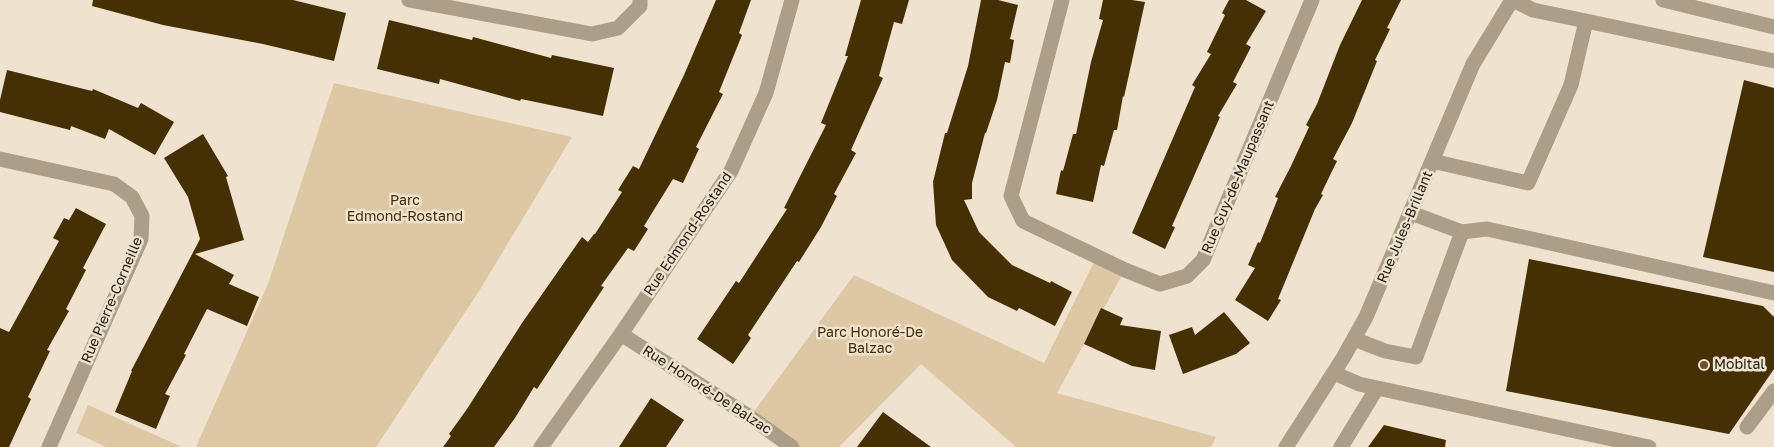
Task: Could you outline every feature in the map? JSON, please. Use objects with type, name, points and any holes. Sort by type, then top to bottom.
[{"type":"street","points":[[409,0],[592,34],[618,28],[640,6],[640,0]]},
{"type":"street","name":"Rue Edmond-Rostand","points":[[541,447],[621,334],[731,171],[766,92],[792,0]]},
{"type":"street","name":"Rue Guy-de-Maupassant","points":[[1062,0],[1011,196],[1023,221],[1125,270],[1160,284],[1187,276],[1203,260],[1312,0]]},
{"type":"street","points":[[1512,0],[1533,10],[1774,61]]},
{"type":"street","name":"Rue Jules-Brillant","points":[[1286,447],[1354,340],[1369,310],[1473,64],[1512,0]]},
{"type":"street","points":[[1663,0],[1774,27]]},
{"type":"street","points":[[1432,161],[1528,183],[1571,85],[1586,21]]},
{"type":"street","name":"Rue Pierre-Corneille","points":[[0,159],[114,184],[132,197],[142,216],[141,239],[48,447]]},
{"type":"street","points":[[1411,212],[1462,232],[1487,229],[1774,292]]},
{"type":"street","points":[[1354,340],[1386,351],[1416,357],[1462,232]]},
{"type":"street","name":"Rue Honoré-De Balzac","points":[[621,334],[750,417],[792,447]]},
{"type":"street","points":[[1334,373],[1350,381],[1377,388],[1649,447]]},
{"type":"street","points":[[1341,447],[1377,388]]},
{"type":"street","points":[[1747,427],[1774,391]]},
{"type":"green space","name":"Parc Edmond-Rostand","points":[[334,83],[572,137],[481,288],[376,447],[196,447],[268,284]]},
{"type":"green space","name":"Parc Honoré-De Balzac","points":[[1097,256],[1125,270],[1057,393],[1216,437],[1211,447],[1016,447],[921,364],[839,447],[791,447],[750,417],[854,275],[1044,363]]},
{"type":"green space","points":[[88,405],[182,447],[106,447],[76,433]]},
{"type":"building","points":[[93,0],[293,0],[346,13],[334,61],[263,44],[163,25],[92,6]]},
{"type":"building","points":[[716,0],[751,0],[739,33],[742,35],[719,92],[723,94],[696,147],[699,149],[683,183],[673,179],[644,226],[648,229],[634,251],[628,248],[601,286],[604,287],[537,389],[534,387],[494,447],[443,447],[451,436],[449,434],[522,323],[582,237],[588,242],[595,234],[622,192],[618,190],[633,166],[639,169],[684,75]]},
{"type":"building","points":[[861,0],[909,0],[902,24],[894,22],[879,76],[883,78],[851,150],[856,153],[834,194],[837,196],[821,227],[748,335],[751,338],[733,364],[697,339],[736,281],[739,283],[787,209],[784,208],[826,125],[821,123],[848,56],[845,56]]},
{"type":"building","points":[[981,0],[998,0],[1018,5],[1010,39],[1014,40],[1010,63],[1005,62],[997,100],[985,133],[972,183],[972,199],[964,200],[979,232],[1012,265],[1072,292],[1055,326],[1019,308],[1017,311],[988,297],[952,260],[936,225],[933,182],[945,133],[947,133],[968,66]]},
{"type":"building","points":[[1103,0],[1145,2],[1117,130],[1114,130],[1104,166],[1101,165],[1093,202],[1056,194],[1061,170],[1063,171],[1073,134],[1076,134],[1091,62],[1103,20],[1099,19]]},
{"type":"building","points":[[1229,0],[1246,0],[1266,11],[1246,44],[1251,47],[1233,82],[1237,84],[1218,116],[1220,117],[1172,226],[1175,227],[1165,249],[1132,233],[1195,87],[1192,85],[1211,54],[1207,52],[1225,15],[1222,13]]},
{"type":"building","points":[[1362,0],[1401,0],[1387,28],[1390,29],[1375,60],[1377,61],[1352,123],[1333,159],[1337,161],[1321,194],[1323,195],[1315,209],[1278,299],[1281,300],[1268,321],[1235,300],[1255,268],[1248,265],[1258,242],[1260,243],[1278,198],[1275,197],[1309,127],[1306,125],[1317,104],[1340,45]]},
{"type":"building","points":[[389,20],[472,40],[473,37],[551,58],[552,55],[614,68],[603,116],[521,99],[520,101],[440,79],[439,84],[377,69]]},
{"type":"building","points":[[7,70],[92,91],[93,89],[138,108],[141,103],[174,122],[155,155],[109,129],[105,139],[71,126],[70,130],[0,112],[0,100]]},
{"type":"building","points":[[1744,80],[1774,88],[1774,272],[1703,257]]},
{"type":"building","points":[[203,134],[228,176],[226,177],[244,240],[195,254],[234,275],[229,284],[259,297],[247,326],[207,309],[184,354],[186,355],[165,394],[170,396],[156,429],[115,412],[131,371],[200,239],[188,197],[164,158]]},
{"type":"building","points":[[76,208],[106,224],[83,268],[86,270],[66,309],[69,311],[47,350],[50,351],[28,397],[31,399],[9,447],[0,447],[0,328],[9,332],[59,241],[53,238],[64,218],[69,220]]},
{"type":"building","points":[[1529,259],[1763,306],[1774,317],[1774,369],[1729,434],[1506,391]]},
{"type":"building","points":[[1101,308],[1123,318],[1120,325],[1161,331],[1155,370],[1132,366],[1084,344]]},
{"type":"building","points":[[1224,312],[1250,343],[1236,354],[1183,374],[1169,335],[1192,327],[1195,335]]},
{"type":"building","points":[[651,398],[684,420],[666,447],[619,447]]},
{"type":"building","points":[[883,412],[931,447],[857,447]]},
{"type":"building","points":[[1384,425],[1446,440],[1445,447],[1368,447]]},
{"type":"place","name":"Mobital","points":[[1704,365]]}]
